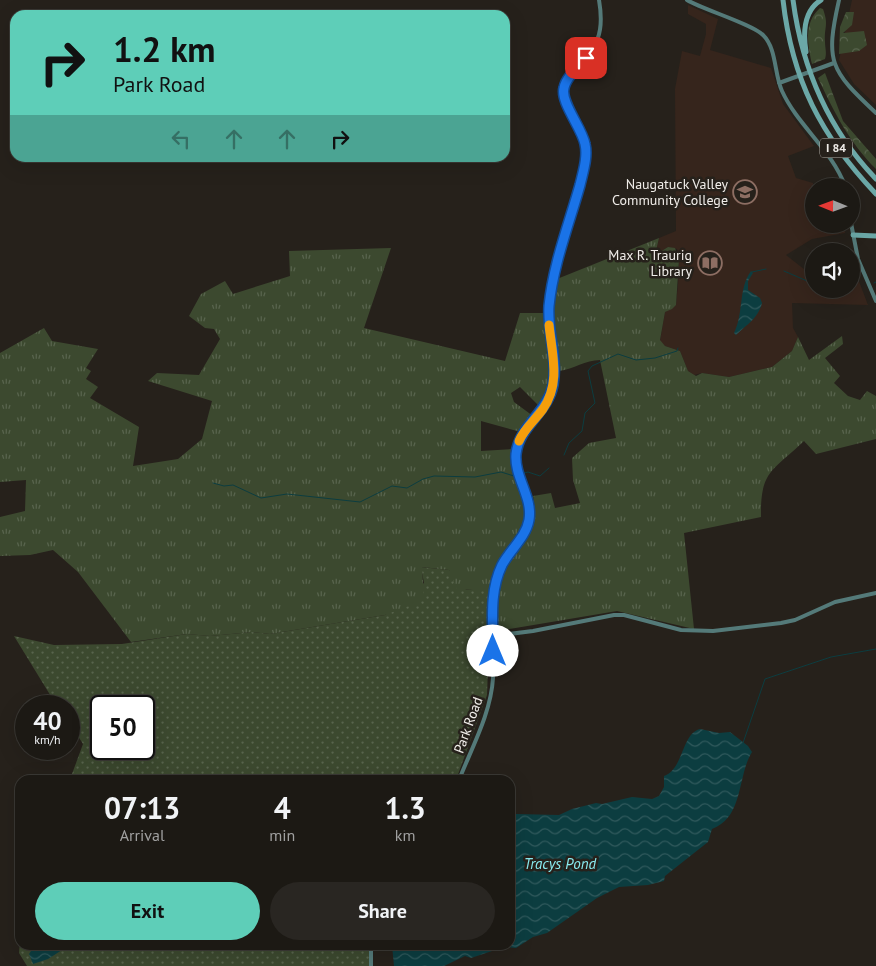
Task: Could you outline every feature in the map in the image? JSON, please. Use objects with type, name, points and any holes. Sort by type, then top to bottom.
[{"type":"highway","name":"I 84","points":[[783,0],[793,60],[812,108],[837,150],[876,194]]},
{"type":"highway","name":"I 84","points":[[793,0],[801,46],[817,91],[846,144],[876,178]]},
{"type":"highway","points":[[817,91],[806,50],[804,32],[810,12],[821,0]]},
{"type":"highway","points":[[853,236],[876,236]]},
{"type":"main road","name":"Park Road","points":[[461,775],[490,699],[493,679],[493,602],[497,580],[505,561],[526,530],[530,518],[529,507],[517,471],[516,451],[523,433],[548,401],[554,383],[549,306],[554,276],[585,166],[586,145],[565,99],[564,88],[600,37],[602,24],[599,0]]},
{"type":"main road","points":[[687,0],[760,33],[771,48],[779,83],[790,106],[831,160],[841,178]]},
{"type":"main road","points":[[839,0],[831,39],[834,63],[847,85],[876,113]]},
{"type":"main road","points":[[779,83],[834,63]]},
{"type":"main road","points":[[852,233],[863,275],[876,301]]},
{"type":"main road","points":[[493,636],[534,631],[614,615],[624,615],[682,630],[698,631],[780,623],[795,620],[849,597],[876,593]]},
{"type":"main road","points":[[371,950],[371,966]]},
{"type":"shaded area","points":[[852,0],[876,0],[876,105],[854,84],[839,60]]},
{"type":"shaded area","name":"Naugatuck Valley Community College","points":[[688,5],[718,19],[710,50],[771,68],[783,104],[814,146],[788,156],[796,178],[805,181],[805,233],[845,233],[812,239],[786,255],[805,270],[805,298],[860,298],[860,284],[868,305],[792,303],[793,328],[798,337],[792,351],[772,367],[729,377],[702,373],[694,375],[688,371],[680,351],[665,346],[660,341],[665,312],[676,305],[678,284],[679,259],[677,249],[668,247],[660,252],[656,251],[659,238],[676,231],[675,89],[682,51],[700,56],[706,34],[706,24],[688,14]]},
{"type":"green space","points":[[820,8],[823,9],[826,19],[826,57],[812,64],[808,42],[809,27],[811,20]]},
{"type":"green space","points":[[846,12],[854,12],[852,25],[843,33],[864,31],[867,45],[859,51],[839,54],[840,27]]},
{"type":"green space","points":[[825,73],[843,121],[876,159],[876,169],[866,159],[836,115],[818,78]]},
{"type":"green space","points":[[659,238],[656,251],[660,252],[668,247],[675,248],[679,259],[676,305],[665,312],[660,340],[665,346],[680,351],[688,371],[696,376],[702,373],[729,377],[772,367],[792,351],[798,337],[809,360],[842,336],[843,344],[825,358],[840,376],[834,383],[848,396],[860,400],[867,391],[876,396],[876,439],[816,454],[804,441],[770,473],[766,480],[761,501],[761,517],[684,533],[694,629],[617,611],[497,631],[500,583],[533,519],[533,496],[551,493],[555,508],[580,503],[573,480],[572,458],[589,443],[616,438],[600,360],[589,361],[559,371],[552,317],[557,279]]},
{"type":"green space","points":[[391,248],[364,328],[505,361],[520,313],[545,313],[551,373],[550,385],[540,407],[520,387],[511,393],[514,402],[533,416],[521,432],[481,421],[481,451],[514,449],[514,467],[526,498],[528,515],[523,530],[501,562],[491,589],[457,590],[449,570],[422,567],[424,600],[385,615],[270,634],[252,632],[210,636],[187,634],[131,642],[78,572],[53,550],[30,555],[0,556],[0,517],[25,511],[26,480],[0,482],[0,353],[44,328],[52,341],[98,349],[86,368],[91,371],[86,379],[98,387],[90,398],[139,427],[133,466],[178,459],[202,439],[212,401],[148,381],[157,373],[199,375],[220,339],[214,329],[205,328],[189,316],[201,294],[225,281],[233,294],[290,276],[289,251]]},
{"type":"green space","points":[[421,567],[449,570],[466,590],[491,589],[487,695],[458,775],[59,775],[72,774],[77,760],[80,760],[83,744],[80,739],[80,695],[50,695],[14,636],[54,645],[122,644],[187,634],[210,636],[252,632],[270,634],[385,615],[424,583]]},
{"type":"green space","points":[[19,950],[369,950],[369,966],[27,966],[19,953]]},
{"type":"water","points":[[751,271],[753,273],[748,281],[748,290],[760,298],[762,303],[755,318],[736,335],[734,333],[739,318],[744,286]]},
{"type":"water","name":"Tracys Pond","points":[[700,729],[719,733],[730,732],[748,746],[752,752],[747,762],[735,806],[722,823],[712,829],[708,842],[665,876],[664,881],[648,885],[619,887],[597,898],[547,933],[533,937],[515,948],[515,815],[559,815],[572,809],[596,803],[602,804],[632,797],[652,799],[659,796],[664,787],[664,776],[671,772],[689,737]]},
{"type":"water","points":[[32,950],[62,950],[48,959],[33,964],[29,954]]},
{"type":"water","name":"Tracys Pond","points":[[392,950],[495,950],[471,958],[465,956],[444,966],[394,966]]},
{"type":"waterway","points":[[752,272],[766,269]]},
{"type":"waterway","points":[[784,271],[805,280]]},
{"type":"waterway","points":[[564,455],[569,443],[582,431],[585,413],[595,403],[588,371],[592,366],[618,354],[636,360],[655,358],[677,351],[678,348]]},
{"type":"waterway","points":[[521,474],[528,472],[540,476],[549,468]]},
{"type":"waterway","points":[[213,483],[224,486],[233,485],[261,498],[287,494],[360,502],[392,486],[407,488],[423,479],[434,476],[475,477],[501,472],[514,476]]},
{"type":"waterway","points":[[743,743],[765,679],[831,657],[876,649]]},
{"type":"slow traffic","points":[[519,441],[548,401],[554,383],[554,362],[549,325]]},
{"type":"place","name":"Naugatuck Valley Community College","points":[[745,192]]},
{"type":"place","name":"Max R. Traurig Library","points":[[710,263]]},
{"type":"route","points":[[493,651],[494,589],[502,567],[526,530],[530,518],[529,507],[517,471],[516,451],[523,433],[548,401],[554,383],[549,306],[554,276],[582,178],[586,156],[584,138],[565,99],[563,90],[566,83],[586,58]]}]
